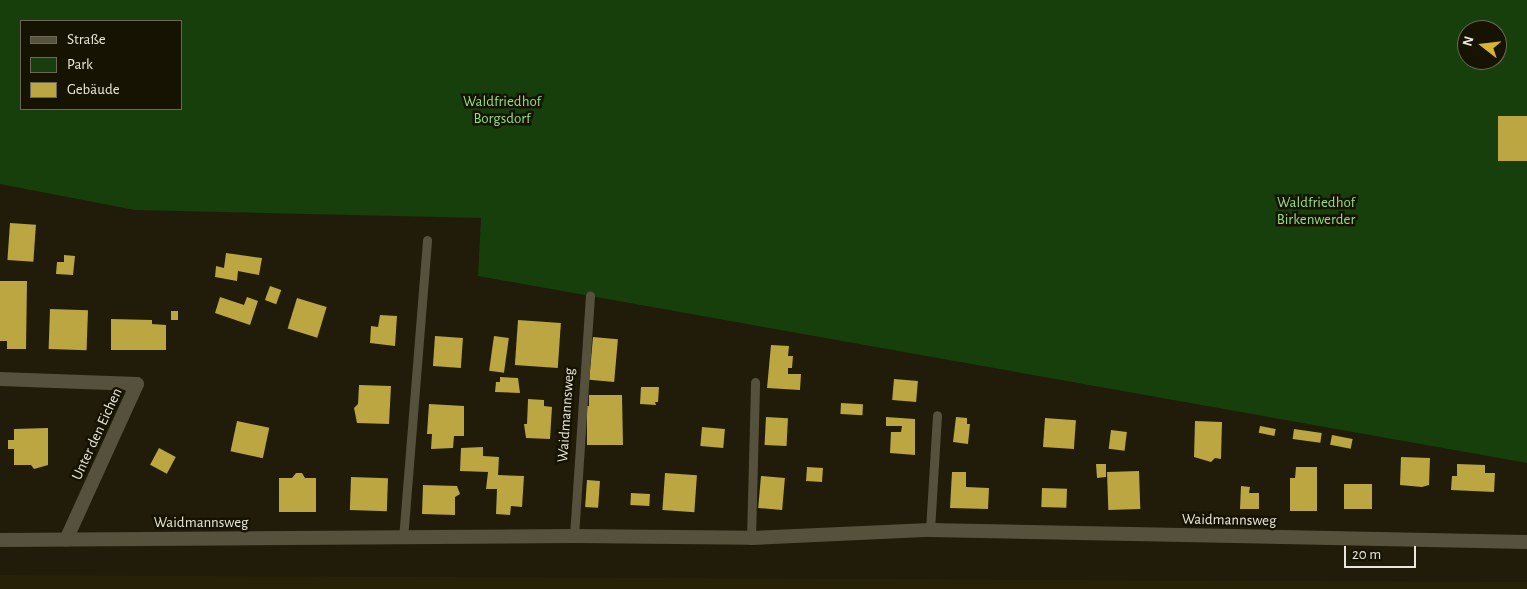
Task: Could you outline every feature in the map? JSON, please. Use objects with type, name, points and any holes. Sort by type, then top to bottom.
[{"type":"street","name":"Unter den Eichen","points":[[0,379],[137,384],[66,540]]},
{"type":"street","name":"Waidmannsweg","points":[[0,540],[403,539],[574,536],[751,538],[930,530],[1527,542]]},
{"type":"lane","points":[[403,539],[428,240]]},
{"type":"lane","name":"Waidmannsweg","points":[[574,536],[590,296]]},
{"type":"lane","points":[[751,538],[755,382]]},
{"type":"lane","points":[[930,530],[937,415]]},
{"type":"shaded area","points":[[0,575],[1527,582],[1527,589],[0,589]]},
{"type":"green space","name":"Waldfriedhof Birkenwerder","points":[[0,0],[1527,0],[1527,463],[478,276],[481,218],[135,210],[0,184]]},
{"type":"building","points":[[1498,116],[1527,116],[1527,161],[1498,161]]},
{"type":"building","points":[[10,223],[36,225],[33,262],[7,260]]},
{"type":"building","points":[[226,253],[262,258],[259,275],[238,271],[237,281],[215,277],[216,266],[224,268]]},
{"type":"building","points":[[64,255],[75,256],[73,275],[56,274],[57,262],[64,262]]},
{"type":"building","points":[[0,281],[27,281],[26,349],[7,349],[7,341],[0,341]]},
{"type":"building","points":[[270,286],[281,290],[276,304],[265,300]]},
{"type":"building","points":[[220,297],[244,305],[247,297],[258,301],[250,325],[215,313]]},
{"type":"building","points":[[297,298],[327,307],[317,338],[288,329]]},
{"type":"building","points":[[50,309],[88,310],[87,350],[49,349]]},
{"type":"building","points":[[171,311],[178,311],[178,320],[171,320]]},
{"type":"building","points":[[380,315],[397,316],[395,346],[370,343],[371,326],[378,327]]},
{"type":"building","points":[[111,319],[152,320],[152,324],[166,325],[166,350],[111,350]]},
{"type":"building","points":[[518,320],[561,323],[558,368],[515,365]]},
{"type":"building","points":[[435,336],[463,338],[461,368],[433,366]]},
{"type":"building","points":[[494,336],[509,338],[504,373],[489,371]]},
{"type":"building","points":[[593,337],[618,339],[614,382],[589,380]]},
{"type":"building","points":[[771,345],[789,346],[788,356],[793,356],[792,368],[788,368],[788,374],[801,374],[800,390],[767,388]]},
{"type":"building","points":[[500,377],[518,378],[520,393],[495,392],[496,382],[500,382]]},
{"type":"building","points":[[894,379],[918,381],[916,402],[892,400]]},
{"type":"building","points":[[359,385],[391,386],[389,424],[357,423],[354,408],[358,404]]},
{"type":"building","points":[[641,387],[659,387],[656,405],[640,404]]},
{"type":"building","points":[[589,395],[622,395],[623,445],[587,445],[587,406],[589,406]]},
{"type":"building","points":[[528,399],[544,400],[544,406],[552,407],[550,439],[526,438],[524,424],[527,424]]},
{"type":"building","points":[[841,403],[863,404],[862,415],[840,414]]},
{"type":"building","points":[[429,404],[464,406],[464,436],[454,436],[453,448],[431,449],[432,434],[427,434]]},
{"type":"building","points":[[766,417],[788,418],[787,446],[765,445]]},
{"type":"building","points":[[886,417],[915,419],[915,455],[890,453],[891,432],[901,432],[902,426],[886,426]]},
{"type":"building","points":[[956,417],[967,418],[967,424],[970,424],[968,444],[953,442]]},
{"type":"building","points":[[1045,418],[1076,420],[1074,449],[1043,447]]},
{"type":"building","points":[[237,421],[269,428],[263,458],[231,451]]},
{"type":"building","points":[[1195,421],[1222,422],[1221,459],[1215,458],[1211,462],[1194,457]]},
{"type":"building","points":[[1260,426],[1276,429],[1274,436],[1259,433]]},
{"type":"building","points":[[702,427],[725,429],[723,448],[700,446]]},
{"type":"building","points":[[48,428],[48,465],[34,469],[31,465],[14,465],[14,449],[8,449],[8,440],[14,440],[14,429]]},
{"type":"building","points":[[1294,429],[1322,433],[1320,443],[1293,439]]},
{"type":"building","points":[[1111,430],[1127,432],[1125,451],[1109,449]]},
{"type":"building","points":[[1332,435],[1353,439],[1351,449],[1330,445]]},
{"type":"building","points":[[483,447],[483,456],[499,457],[498,475],[524,476],[522,507],[511,506],[510,515],[496,514],[497,489],[486,489],[488,472],[460,471],[461,448]]},
{"type":"building","points":[[159,448],[176,457],[167,474],[150,465]]},
{"type":"building","points":[[1401,457],[1430,458],[1429,485],[1422,487],[1400,485]]},
{"type":"building","points":[[1096,464],[1106,464],[1106,477],[1097,478]]},
{"type":"building","points":[[1457,464],[1485,465],[1485,473],[1495,473],[1494,492],[1451,490],[1452,476],[1457,476]]},
{"type":"building","points":[[807,467],[823,468],[822,482],[806,481]]},
{"type":"building","points":[[1296,467],[1317,467],[1317,511],[1290,511],[1290,478],[1295,478]]},
{"type":"building","points":[[1139,471],[1140,509],[1108,510],[1107,472]]},
{"type":"building","points":[[952,472],[966,472],[966,487],[989,488],[988,509],[950,508]]},
{"type":"building","points":[[296,473],[302,473],[305,478],[316,478],[316,512],[279,512],[279,478],[292,478]]},
{"type":"building","points":[[665,473],[697,475],[694,512],[662,510]]},
{"type":"building","points":[[761,476],[785,478],[782,510],[758,508]]},
{"type":"building","points":[[351,477],[388,478],[387,511],[350,510]]},
{"type":"building","points":[[587,480],[600,481],[598,508],[585,507]]},
{"type":"building","points":[[1344,484],[1372,484],[1372,509],[1344,509]]},
{"type":"building","points":[[423,485],[457,486],[460,494],[455,497],[455,515],[422,514]]},
{"type":"building","points":[[1241,486],[1250,487],[1249,493],[1259,493],[1259,509],[1240,509]]},
{"type":"building","points":[[1042,488],[1067,489],[1066,508],[1041,507]]},
{"type":"building","points":[[631,493],[650,494],[649,506],[630,505]]},
{"type":"park label","name":"Waldfriedhof Borgsdorf","points":[[502,110]]}]
